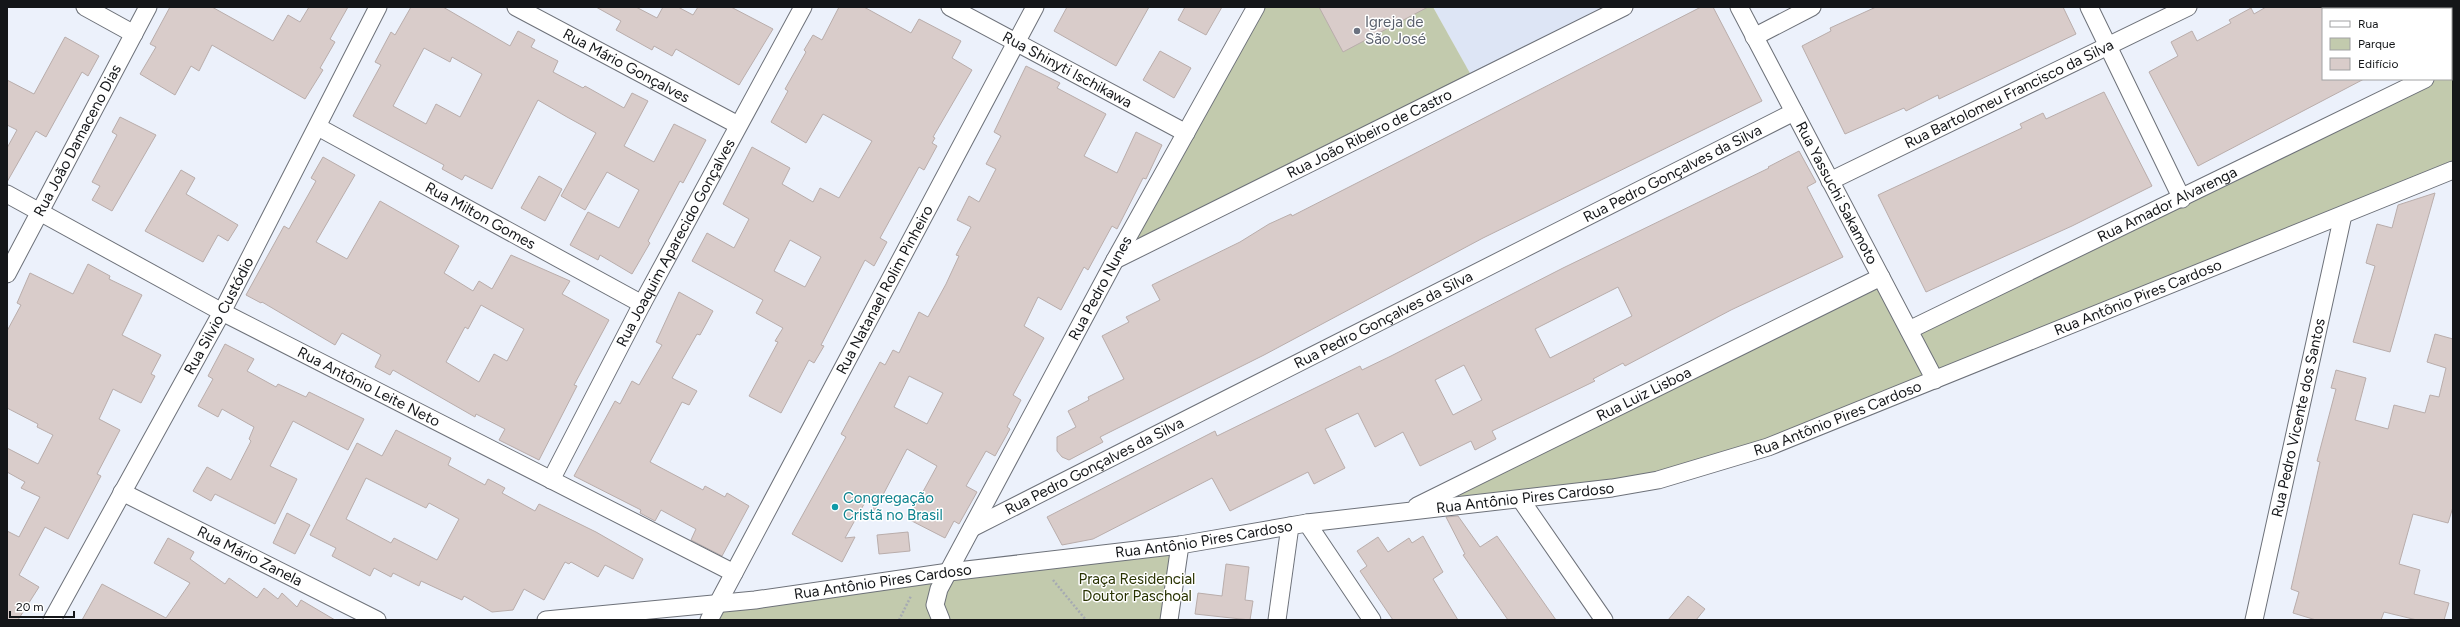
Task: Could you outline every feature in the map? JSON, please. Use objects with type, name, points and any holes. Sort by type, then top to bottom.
[{"type":"street","points":[[85,7],[134,34]]},
{"type":"street","name":"Rua João Damaceno Dias","points":[[7,274],[148,7]]},
{"type":"street","name":"Rua Silvio Custódio","points":[[52,620],[222,312],[318,127],[378,7]]},
{"type":"street","name":"Rua Mário Gonçalves","points":[[516,7],[738,125]]},
{"type":"street","name":"Rua Joaquim Aparecido Gonçalves","points":[[551,480],[642,304],[803,7]]},
{"type":"street","name":"Rua Shinyti Ischikawa","points":[[950,7],[1186,133]]},
{"type":"street","name":"Rua Natanael Rolim Pinheiro","points":[[709,620],[1035,7]]},
{"type":"street","name":"Rua Pedro Nunes","points":[[941,620],[935,604],[936,596],[1115,260],[1256,7]]},
{"type":"street","name":"Rua João Ribeiro de Castro","points":[[1115,260],[1624,7]]},
{"type":"street","name":"Rua Yassuchi Sakamoto","points":[[1739,7],[1935,380]]},
{"type":"street","points":[[1754,37],[1812,7]]},
{"type":"street","points":[[2089,7],[2182,199]]},
{"type":"street","name":"Rua Bartolomeu Francisco da Silva","points":[[1830,180],[2188,7]]},
{"type":"street","name":"Rua Amador Alvarenga","points":[[1909,330],[2182,199],[2422,80]]},
{"type":"street","name":"Rua Pedro Gonçalves da Silva","points":[[972,528],[1794,112]]},
{"type":"street","name":"Rua Milton Gomes","points":[[318,127],[642,304]]},
{"type":"street","name":"Rua Antônio Pires Cardoso","points":[[546,620],[718,604],[949,572],[1180,545],[1307,523],[1406,511],[1522,500],[1621,487],[1658,480],[1716,464],[1768,447],[2453,170]]},
{"type":"street","name":"Rua Antônio Leite Neto","points":[[7,194],[222,312],[734,573]]},
{"type":"street","name":"Rua Pedro Vicente dos Santos","points":[[2254,620],[2343,215]]},
{"type":"street","name":"Rua Luiz Lisboa","points":[[1406,511],[1881,277]]},
{"type":"street","name":"Rua Mário Zanela","points":[[122,492],[377,620]]},
{"type":"street","points":[[1522,500],[1604,620]]},
{"type":"street","points":[[1307,523],[1372,620]]},
{"type":"street","points":[[1277,620],[1290,526]]},
{"type":"street","points":[[1169,620],[1180,545]]},
{"type":"path","points":[[1038,562],[1086,620]]},
{"type":"shaded area","points":[[1433,7],[1624,7],[1474,81]]},
{"type":"green space","points":[[1265,7],[1433,7],[1471,75],[1128,248]]},
{"type":"green space","points":[[2453,7],[2453,169],[1673,475],[1424,503],[1881,277],[1909,330],[2421,80],[2452,80],[2452,8],[2426,8]]},
{"type":"green space","name":"Praça Residencial Doutor Paschoal","points":[[1175,550],[1165,620],[715,620],[722,607]]},
{"type":"building","points":[[170,7],[212,7],[273,41],[288,15],[300,22],[309,7],[348,7],[330,39],[335,42],[320,68],[323,70],[305,99],[212,45],[199,71],[191,66],[175,95],[140,74],[156,47],[150,44]]},
{"type":"building","points":[[411,7],[443,7],[510,46],[518,31],[535,40],[531,47],[558,61],[553,72],[583,88],[585,86],[624,108],[632,93],[648,101],[624,146],[654,162],[674,124],[706,140],[683,183],[680,181],[648,241],[650,243],[632,274],[600,255],[598,260],[570,245],[588,212],[619,228],[639,190],[607,172],[585,210],[561,196],[596,133],[538,100],[492,189],[465,175],[462,180],[442,169],[444,165],[353,116],[381,65],[375,62],[391,32],[395,35]],"holes":[[[424,48],[450,62],[452,57],[482,74],[460,117],[436,104],[426,124],[393,106]]]},
{"type":"building","points":[[596,7],[636,7],[657,18],[663,7],[678,7],[693,15],[698,7],[731,7],[773,29],[739,85],[676,49],[672,56],[654,46],[652,50],[616,30],[621,21]]},
{"type":"building","points":[[839,7],[864,7],[911,33],[919,19],[961,41],[952,58],[972,70],[933,137],[935,138],[932,143],[937,146],[924,170],[919,167],[880,238],[887,242],[874,266],[865,260],[821,345],[824,346],[814,363],[809,360],[781,413],[749,396],[778,342],[775,341],[783,328],[756,313],[763,300],[692,261],[707,233],[734,248],[749,219],[723,204],[752,147],[790,168],[782,184],[813,202],[820,188],[839,198],[872,141],[823,114],[806,143],[771,122],[788,91],[785,89],[806,52],[804,50],[813,35],[822,40]],"holes":[[[790,240],[821,257],[805,287],[774,271]]]},
{"type":"building","points":[[1067,7],[1149,7],[1116,66],[1054,31]]},
{"type":"building","points":[[1185,7],[1222,7],[1206,35],[1178,20]]},
{"type":"building","name":"Igreja de São José","points":[[1319,7],[1428,7],[1343,52]]},
{"type":"building","points":[[1701,7],[1713,7],[1762,101],[1483,238],[1264,355],[1100,437],[1103,442],[1069,460],[1062,457],[1057,451],[1057,437],[1076,427],[1068,411],[1089,400],[1088,397],[1124,379],[1102,336],[1129,322],[1126,317],[1160,300],[1152,285],[1240,242],[1269,224],[1291,214],[1292,216]]},
{"type":"building","points":[[1876,7],[2063,7],[2076,34],[1939,99],[1938,95],[1906,111],[1904,108],[1845,134],[1802,46],[1831,31],[1830,28]]},
{"type":"building","points":[[2266,7],[2323,7],[2322,80],[2362,80],[2198,166],[2149,72],[2178,56],[2171,42],[2192,31],[2197,41],[2231,23],[2229,20],[2251,8],[2254,14]]},
{"type":"building","points":[[65,37],[99,56],[88,76],[82,72],[46,137],[36,131],[7,182],[7,148],[17,130],[7,125],[7,80],[34,94]]},
{"type":"building","points":[[1160,51],[1191,68],[1174,98],[1143,80]]},
{"type":"building","points":[[1026,66],[1060,83],[1057,88],[1106,114],[1084,156],[1117,173],[1136,132],[1162,145],[1146,179],[1143,178],[1117,229],[1112,226],[1088,270],[1084,267],[1061,310],[1038,297],[1024,326],[1044,338],[1013,395],[1021,400],[1007,427],[1010,429],[995,456],[986,451],[966,486],[977,492],[959,524],[954,521],[945,538],[908,519],[937,466],[907,449],[874,512],[873,500],[868,497],[845,538],[855,537],[842,562],[792,534],[846,437],[841,434],[880,362],[885,365],[893,350],[899,353],[919,312],[928,317],[946,284],[959,256],[956,255],[971,227],[957,220],[969,196],[979,202],[996,169],[986,164],[1001,136],[994,132]],"holes":[[[909,376],[943,393],[927,424],[894,407]]]},
{"type":"building","points":[[2104,92],[2152,186],[2072,226],[1926,292],[1878,195],[2022,128],[2020,124],[2043,113],[2046,119]]},
{"type":"building","points":[[120,117],[156,135],[112,211],[92,200],[100,186],[92,182],[117,135],[112,132]]},
{"type":"building","points":[[1799,151],[1816,182],[1807,187],[1843,257],[1731,310],[1625,366],[1623,363],[1593,379],[1595,381],[1492,431],[1496,439],[1475,450],[1471,441],[1420,466],[1403,432],[1375,447],[1358,413],[1325,429],[1345,468],[1314,484],[1308,472],[1230,511],[1212,478],[1093,539],[1062,545],[1047,517],[1215,431],[1217,436],[1360,366],[1362,370],[1391,356],[1563,268],[1769,168],[1768,167]],"holes":[[[1618,287],[1632,316],[1550,358],[1535,329]],[[1464,365],[1482,400],[1453,415],[1435,380]]]},
{"type":"building","points":[[323,157],[355,175],[316,242],[347,259],[380,201],[459,246],[444,273],[473,291],[479,281],[492,289],[511,255],[570,281],[562,294],[609,320],[574,385],[577,386],[539,460],[499,440],[505,429],[476,414],[475,417],[393,370],[390,375],[375,367],[381,355],[342,333],[335,345],[262,302],[261,303],[246,295],[284,226],[289,229],[316,181],[311,178]],"holes":[[[481,305],[524,329],[507,361],[494,354],[479,382],[446,362],[465,327],[468,329]]]},
{"type":"building","points":[[181,170],[195,178],[186,194],[238,225],[228,241],[218,235],[203,262],[145,231]]},
{"type":"building","points":[[539,176],[562,189],[545,221],[521,208]]},
{"type":"building","points":[[2435,193],[2390,352],[2353,342],[2375,266],[2366,263],[2377,224],[2392,228],[2398,205]]},
{"type":"building","points":[[88,264],[110,276],[109,279],[142,295],[122,335],[161,355],[151,374],[155,376],[141,403],[113,389],[99,419],[120,430],[97,474],[101,476],[68,539],[45,527],[19,575],[39,587],[18,620],[7,620],[7,531],[19,537],[40,497],[21,488],[25,482],[7,472],[7,448],[38,464],[53,435],[37,427],[38,424],[7,408],[7,331],[21,305],[17,303],[30,273],[73,294]]},
{"type":"building","points":[[679,292],[713,311],[700,335],[697,334],[672,378],[697,391],[689,405],[682,402],[650,462],[703,490],[705,486],[725,497],[727,493],[749,506],[722,556],[691,540],[696,529],[661,510],[655,521],[640,513],[641,510],[574,476],[615,401],[620,404],[632,381],[639,385],[662,345],[656,342]]},
{"type":"building","points":[[2435,334],[2453,339],[2453,507],[2448,523],[2413,514],[2399,564],[2420,570],[2414,594],[2449,603],[2444,620],[2417,620],[2384,612],[2381,620],[2316,620],[2293,613],[2299,592],[2291,589],[2320,462],[2317,461],[2336,389],[2331,388],[2336,370],[2366,378],[2355,420],[2388,429],[2394,405],[2425,413],[2430,395],[2439,397],[2446,368],[2427,362]]},
{"type":"building","points":[[225,344],[254,359],[247,371],[276,387],[278,384],[306,397],[309,392],[364,419],[348,450],[293,421],[270,466],[297,479],[275,524],[215,494],[211,501],[193,491],[207,467],[231,480],[251,441],[249,439],[254,427],[222,409],[218,417],[198,406],[213,379],[208,376]]},
{"type":"building","points":[[396,430],[451,458],[448,465],[485,485],[488,479],[505,488],[502,493],[535,511],[539,504],[596,532],[643,559],[633,579],[605,565],[598,577],[571,562],[569,564],[565,562],[544,600],[524,589],[513,610],[492,612],[464,596],[462,600],[421,581],[419,586],[393,573],[391,577],[374,568],[370,576],[332,556],[336,548],[310,535],[357,443],[382,456]],"holes":[[[366,478],[426,508],[429,503],[459,519],[437,560],[394,538],[391,543],[346,519]]]},
{"type":"building","points":[[287,513],[310,525],[295,554],[273,543]]},
{"type":"building","points":[[1458,516],[1480,547],[1497,536],[1556,620],[1508,620],[1463,555],[1465,554],[1446,517]]},
{"type":"building","points":[[908,532],[910,551],[879,554],[877,535]]},
{"type":"building","points":[[1423,536],[1443,572],[1433,579],[1458,620],[1393,620],[1360,571],[1367,566],[1357,551],[1378,537],[1388,552],[1409,538],[1412,543]]},
{"type":"building","points":[[168,538],[194,552],[190,559],[225,584],[229,578],[257,598],[264,588],[278,599],[282,593],[297,607],[301,600],[335,620],[82,620],[102,584],[166,618],[190,583],[154,563]]},
{"type":"building","points":[[1226,564],[1249,567],[1245,600],[1253,601],[1250,620],[1195,614],[1198,593],[1222,596]]},
{"type":"building","points":[[1688,596],[1705,609],[1696,620],[1668,620]]},
{"type":"place","name":"Igreja de São José","points":[[1357,31]]},
{"type":"place","name":"Congregação Cristã no Brasil","points":[[835,507]]}]
